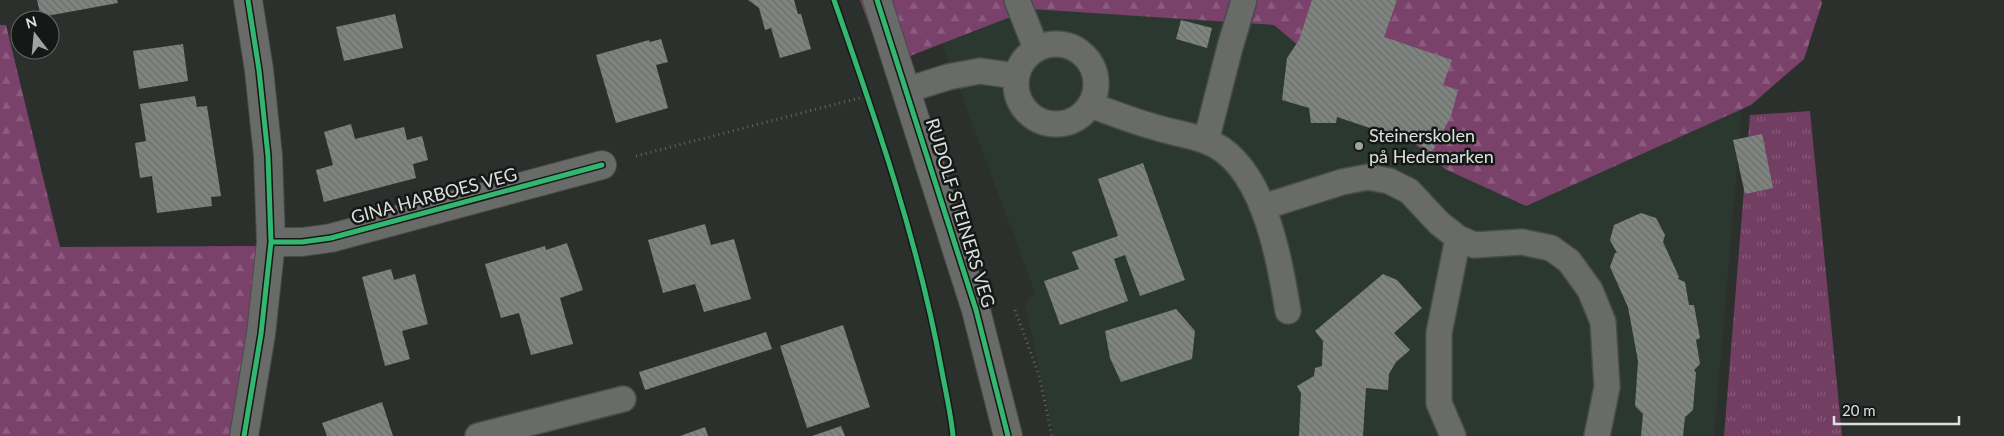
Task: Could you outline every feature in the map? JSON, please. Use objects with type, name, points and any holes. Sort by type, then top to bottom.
[{"type":"street","points":[[244,436],[260,334],[271,242],[268,156],[259,70],[248,0]]},
{"type":"street","name":"RUDOLF STEINERS VEG","points":[[877,0],[976,310],[1008,436]]},
{"type":"street","name":"GINA HARBOES VEG","points":[[271,242],[302,242],[331,238],[602,165]]},
{"type":"lane","points":[[1017,0],[1036,48]]},
{"type":"lane","points":[[1206,141],[1244,0]]},
{"type":"lane","points":[[1053,44],[1070,46],[1085,56],[1094,71],[1096,88],[1090,105],[1079,116],[1065,124],[1049,124],[1034,118],[1022,107],[1016,92],[1016,76],[1023,60],[1036,48],[1053,44]]},
{"type":"lane","points":[[907,90],[948,77],[980,71],[1016,76]]},
{"type":"lane","points":[[1090,105],[1134,121],[1206,141],[1219,147],[1235,161],[1263,207],[1277,251],[1288,312]]},
{"type":"lane","points":[[1263,207],[1342,182],[1368,177],[1389,180],[1409,191],[1440,223],[1458,238],[1474,245],[1522,242],[1551,248],[1569,261],[1590,290],[1603,322],[1607,387],[1597,436]]},
{"type":"lane","points":[[1454,436],[1439,403],[1439,333],[1458,238]]},
{"type":"lane","points":[[478,436],[623,399]]},
{"type":"path","points":[[864,87],[870,105]]},
{"type":"path","points":[[602,165],[867,96]]},
{"type":"shaded area","name":"Steinerskolen på Hedemarken","points":[[926,0],[1751,0],[1714,436],[1054,436],[1025,305],[1035,292]]},
{"type":"green space","points":[[860,0],[1821,0],[1822,3],[1804,59],[1751,105],[1526,206],[1445,169],[1274,25],[1031,9],[884,66]]},
{"type":"green space","points":[[0,25],[6,25],[10,41],[10,60],[15,60],[60,247],[266,246],[229,436],[0,436]]},
{"type":"green space","points":[[1810,111],[1842,436],[1724,436],[1750,115]]},
{"type":"building","points":[[37,0],[117,0],[118,3],[60,14],[60,10],[39,10]]},
{"type":"building","points":[[748,0],[794,0],[798,14],[801,14],[811,49],[780,58],[771,28],[765,30],[759,8]]},
{"type":"building","points":[[1312,0],[1397,0],[1384,37],[1452,60],[1443,85],[1458,90],[1451,116],[1432,152],[1418,144],[1337,117],[1336,123],[1311,123],[1309,108],[1282,100],[1287,58],[1299,40]]},
{"type":"building","points":[[395,14],[403,48],[344,61],[336,27]]},
{"type":"building","points":[[1181,20],[1212,28],[1207,48],[1176,39]]},
{"type":"building","points":[[661,39],[668,62],[656,65],[668,108],[616,123],[596,55],[649,40],[650,42]]},
{"type":"building","points":[[183,44],[188,81],[139,89],[133,51]]},
{"type":"building","points":[[195,96],[197,107],[207,106],[221,196],[211,197],[212,206],[157,213],[152,176],[140,178],[135,143],[146,141],[140,104]]},
{"type":"building","points":[[351,124],[355,139],[404,127],[407,140],[422,136],[428,160],[413,164],[416,178],[324,202],[316,170],[333,165],[324,132]]},
{"type":"building","points":[[1762,134],[1773,188],[1745,194],[1733,140]]},
{"type":"building","points":[[1143,163],[1185,280],[1140,296],[1125,255],[1114,259],[1128,301],[1060,325],[1044,281],[1079,269],[1072,252],[1118,236],[1098,179]]},
{"type":"building","points":[[1641,213],[1656,218],[1665,235],[1663,242],[1679,277],[1678,279],[1685,282],[1689,305],[1694,305],[1700,338],[1696,340],[1700,364],[1694,370],[1696,373],[1693,410],[1685,417],[1683,436],[1641,436],[1643,414],[1635,406],[1638,361],[1628,307],[1610,267],[1615,253],[1617,253],[1610,240],[1614,225]]},
{"type":"building","points":[[705,224],[711,245],[734,239],[751,299],[704,312],[695,284],[663,293],[648,240]]},
{"type":"building","points":[[567,243],[583,290],[560,298],[573,344],[531,355],[519,313],[501,318],[485,264],[545,246],[546,250]]},
{"type":"building","points":[[391,269],[394,280],[415,274],[428,324],[402,331],[410,359],[385,366],[362,277]]},
{"type":"building","points":[[1383,274],[1397,280],[1422,308],[1394,333],[1410,350],[1396,362],[1389,374],[1388,390],[1366,388],[1363,436],[1299,436],[1301,393],[1297,386],[1314,376],[1315,368],[1322,366],[1323,341],[1315,331]]},
{"type":"building","points":[[1176,309],[1195,331],[1192,359],[1121,382],[1110,358],[1105,331]]},
{"type":"building","points":[[843,325],[870,407],[807,428],[780,346]]},
{"type":"building","points":[[766,332],[772,349],[645,390],[639,372]]},
{"type":"building","points":[[382,402],[393,436],[327,436],[322,423]]},
{"type":"building","points":[[841,426],[845,436],[812,436]]},
{"type":"building","points":[[705,427],[708,436],[680,436]]},
{"type":"cycle path","points":[[244,436],[261,334],[271,242],[268,156],[259,70],[248,0]]},
{"type":"cycle path","points":[[834,0],[866,92],[909,230],[933,324],[953,436]]},
{"type":"cycle path","points":[[877,0],[976,310],[1008,436]]},
{"type":"cycle path","points":[[271,242],[302,242],[331,238],[602,165]]},
{"type":"place","name":"Steinerskolen på Hedemarken","points":[[1359,146]]}]
